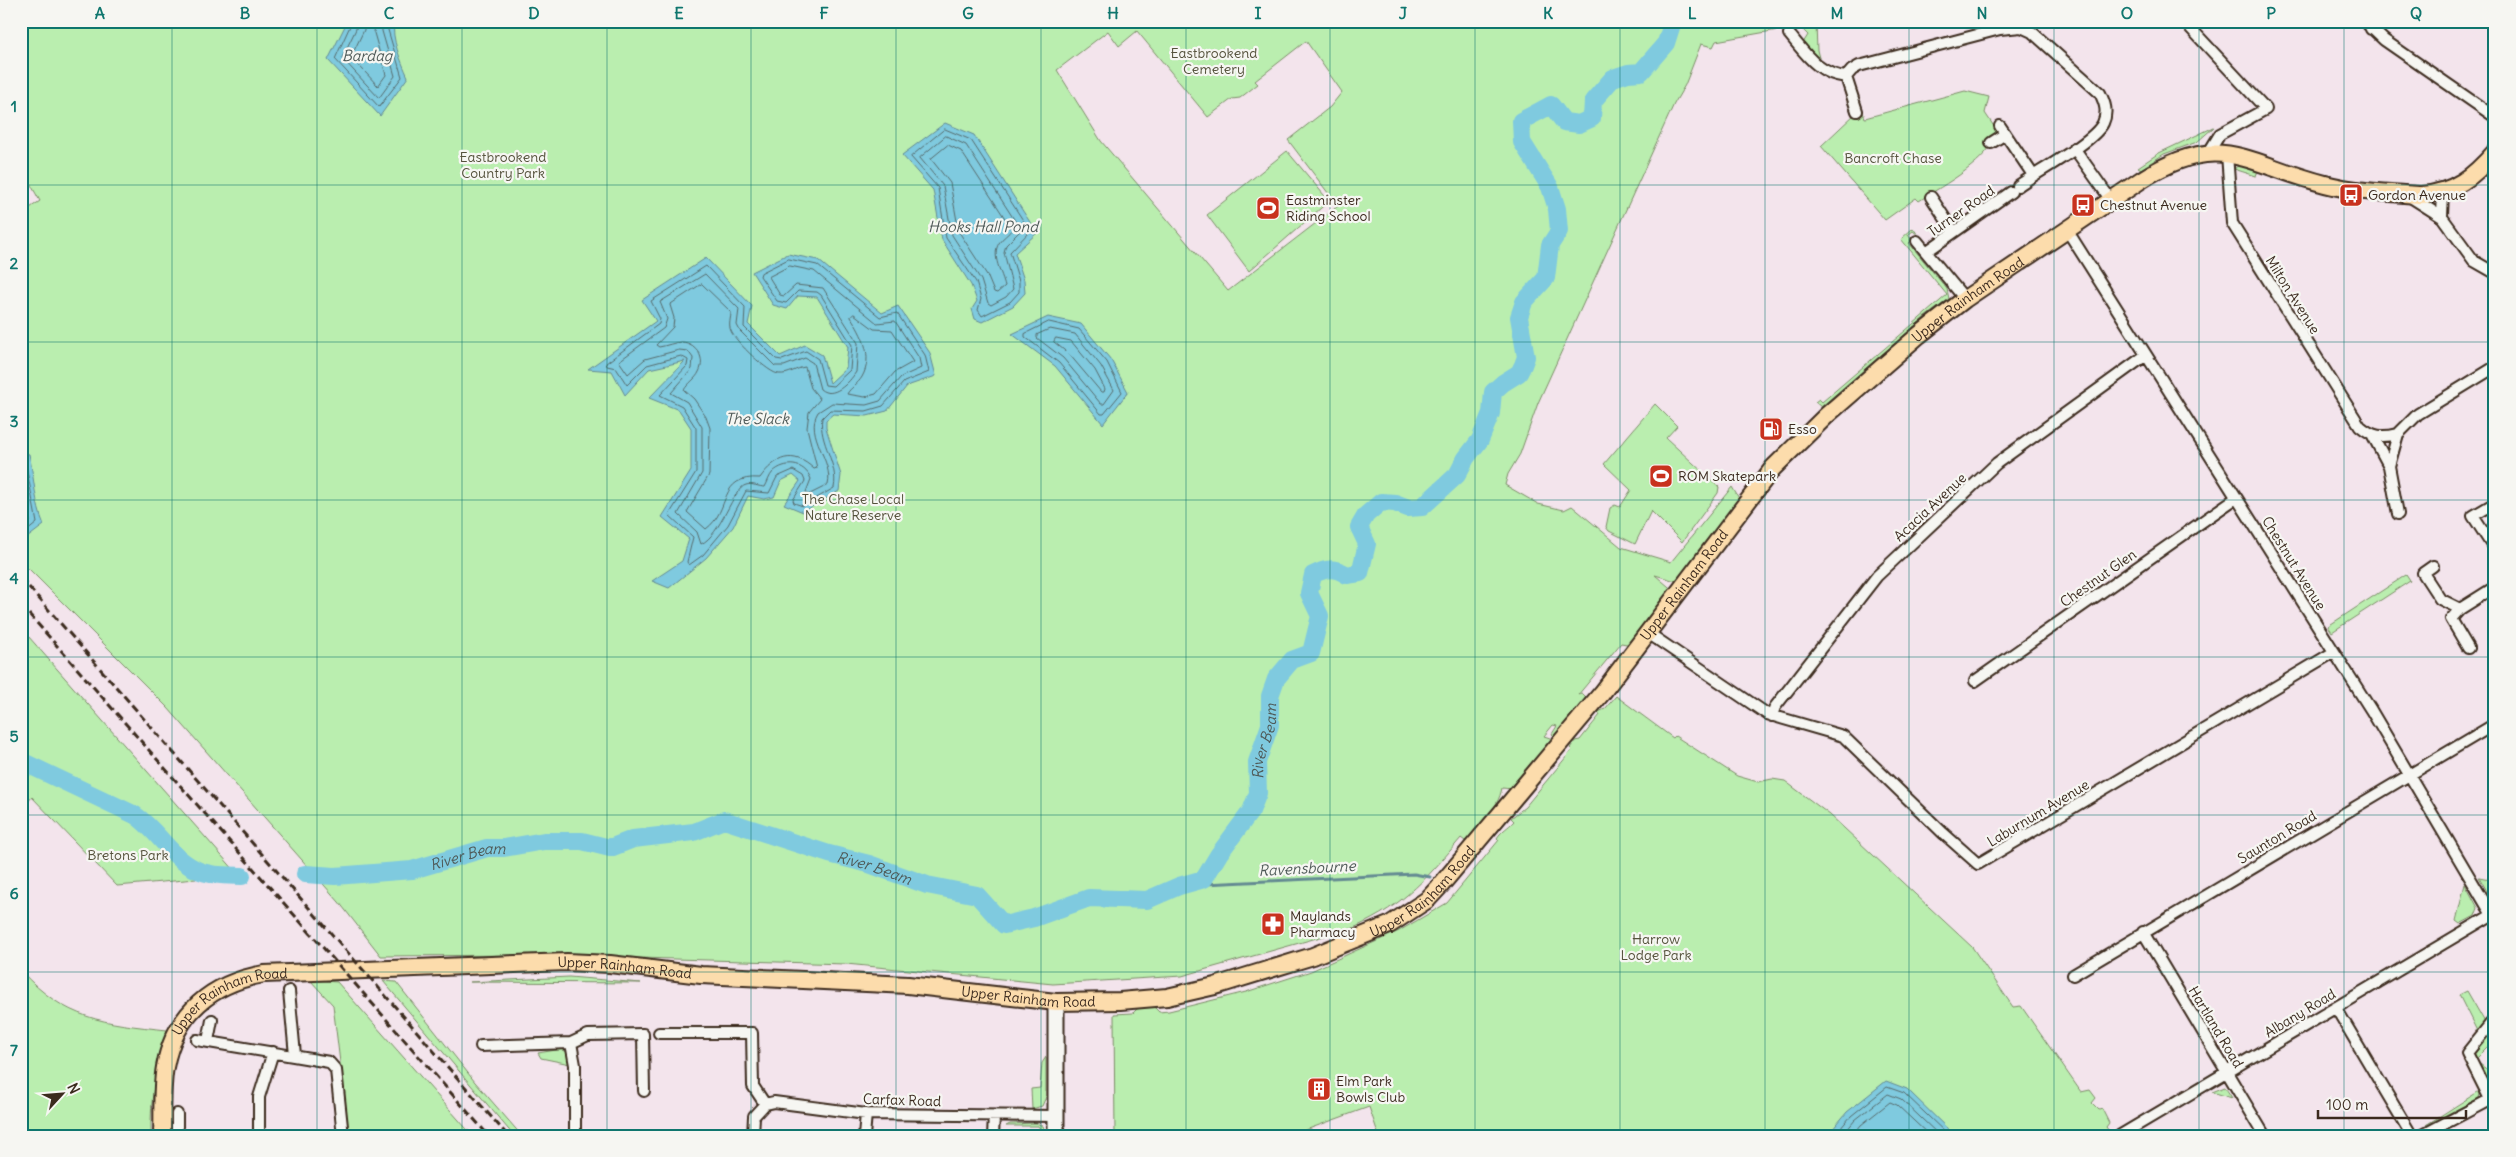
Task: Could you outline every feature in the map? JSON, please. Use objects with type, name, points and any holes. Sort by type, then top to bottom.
[{"type":"main road","name":"Upper Rainham Road","points":[[162,1136],[165,1069],[176,1033],[192,1010],[220,986],[240,978],[264,974],[567,962],[610,964],[701,975],[908,985],[1056,1002],[1167,997],[1207,988],[1313,956],[1388,925],[1427,900],[1440,886],[1602,693],[1773,468],[1826,415],[1919,335],[1965,300],[2111,200],[2167,164],[2186,156],[2209,152],[2227,154],[2329,185],[2427,195],[2443,191],[2469,179],[2495,152]]},
{"type":"street","points":[[2184,21],[2266,109],[2220,134],[2209,152]]},
{"type":"street","points":[[2364,21],[2372,29],[2495,117]]},
{"type":"street","points":[[2372,29],[2383,21]]},
{"type":"street","points":[[1789,34],[1818,67],[1831,75],[1846,76],[1859,66],[1999,25],[2021,27],[2032,32],[2100,93],[2105,103],[2106,113],[2103,123],[2096,133],[2033,175],[2002,130],[1991,143]]},
{"type":"street","points":[[1846,76],[1857,111]]},
{"type":"street","points":[[2074,148],[2111,200]]},
{"type":"street","name":"Milton Avenue","points":[[2227,154],[2232,223],[2360,426],[2373,436],[2389,466],[2398,514]]},
{"type":"street","name":"Turner Road","points":[[1926,252],[2033,175]]},
{"type":"street","points":[[2442,217],[2443,191]]},
{"type":"street","points":[[2407,194],[2442,217],[2474,261],[2495,273]]},
{"type":"street","points":[[1931,197],[1954,232]]},
{"type":"street","name":"Chestnut Avenue","points":[[2067,230],[2334,652],[2493,914]]},
{"type":"street","name":"Turner Road","points":[[1917,241],[1965,300]]},
{"type":"street","name":"Acacia Avenue","points":[[1772,716],[1775,707],[1877,576],[1997,463],[2146,355]]},
{"type":"street","points":[[2373,436],[2386,437],[2398,434],[2418,414],[2495,367]]},
{"type":"street","name":"Milton Avenue","points":[[2389,466],[2398,434]]},
{"type":"street","name":"Chestnut Glen","points":[[1975,681],[2236,498]]},
{"type":"street","points":[[2495,503],[2473,516],[2495,550]]},
{"type":"street","points":[[2432,566],[2423,573],[2440,599],[2460,609]]},
{"type":"street","points":[[2468,648],[2451,619],[2460,609],[2495,587]]},
{"type":"street","name":"Laburnum Avenue","points":[[1648,633],[1715,680],[1772,716],[1844,736],[1949,839],[1978,864],[2334,652]]},
{"type":"street","name":"Saunton Road","points":[[2073,975],[2495,724]]},
{"type":"street","name":"Albany Road","points":[[2120,1136],[2493,914]]},
{"type":"street","name":"Hartland Road","points":[[2143,932],[2265,1136]]},
{"type":"street","points":[[289,991],[295,1055]]},
{"type":"street","points":[[1056,1002],[1056,1136]]},
{"type":"street","points":[[2336,1008],[2412,1136]]},
{"type":"street","points":[[208,1041],[212,1020]]},
{"type":"street","points":[[2421,1136],[2492,1098],[2467,1053],[2492,1023]]},
{"type":"street","points":[[660,1033],[752,1033],[753,1086],[766,1104],[754,1116],[753,1136]]},
{"type":"street","points":[[481,1046],[571,1044],[588,1035],[643,1034],[644,1091]]},
{"type":"street","points":[[197,1040],[295,1055],[329,1062],[334,1065],[343,1136]]},
{"type":"street","points":[[571,1044],[574,1065],[575,1131],[578,1136]]},
{"type":"street","points":[[258,1136],[259,1097],[273,1052]]},
{"type":"street","name":"Carfax Road","points":[[766,1104],[789,1102],[866,1114],[1056,1116]]},
{"type":"street","points":[[177,1114],[177,1136]]},
{"type":"street","points":[[864,1136],[866,1114]]},
{"type":"street","points":[[993,1136],[994,1116]]},
{"type":"green space","name":"The Chase Local Nature Reserve","points":[[21,21],[1823,21],[1816,24],[1817,50],[1820,62],[1803,43],[1808,35],[1801,28],[1796,32],[1792,32],[1789,28],[1716,41],[1713,47],[1701,44],[1685,85],[1674,104],[1538,403],[1520,454],[1508,474],[1505,485],[1538,504],[1564,510],[1572,506],[1621,547],[1671,562],[1732,487],[1740,500],[1676,581],[1655,575],[1675,592],[1661,601],[1632,645],[1621,643],[1578,695],[1582,693],[1586,697],[1577,714],[1555,737],[1552,734],[1557,726],[1553,725],[1544,736],[1556,740],[1536,762],[1529,765],[1527,771],[1513,789],[1502,788],[1497,803],[1482,823],[1465,841],[1461,838],[1435,868],[1409,893],[1381,914],[1344,932],[1340,929],[1324,936],[1182,976],[1053,984],[846,964],[537,955],[381,956],[339,902],[168,708],[21,561],[21,214],[40,201],[21,167]],"holes":[[[1108,31],[1119,46],[1137,31],[1208,117],[1232,99],[1240,98],[1258,84],[1255,81],[1306,41],[1342,92],[1330,107],[1288,140],[1338,206],[1228,291],[1101,141],[1057,70]]]},
{"type":"green space","name":"Bancroft Chase","points":[[1965,91],[1989,97],[1985,113],[1997,131],[1993,142],[1986,152],[1965,171],[1919,201],[1916,198],[1885,220],[1821,146],[1856,113],[1863,112],[1865,118]]},
{"type":"green space","points":[[2214,127],[2197,142],[2164,154],[2141,169],[2138,167],[2159,153]]},
{"type":"green space","name":"Eastminster Riding School","points":[[1287,151],[1329,201],[1249,271],[1207,215]]},
{"type":"green space","points":[[2240,164],[2259,168],[2256,176],[2234,169]]},
{"type":"green space","points":[[1913,228],[1918,235],[1913,231],[1908,235],[1912,240],[1909,243],[1947,289],[1949,299],[1925,317],[1821,407],[1815,402],[1819,399],[1822,402],[1947,295],[1901,239]]},
{"type":"green space","name":"ROM Skatepark","points":[[1655,404],[1677,426],[1666,438],[1719,487],[1718,493],[1682,542],[1651,511],[1635,544],[1609,531],[1606,527],[1610,508],[1615,505],[1620,507],[1631,490],[1604,464]]},
{"type":"green space","points":[[2406,575],[2410,581],[2332,632],[2328,626]]},
{"type":"green space","points":[[21,628],[236,872],[207,871],[188,863],[172,849],[139,813],[21,754]]},
{"type":"green space","name":"Harrow Lodge Park","points":[[1616,696],[1673,738],[1675,736],[1737,776],[1758,782],[1772,779],[1785,781],[1830,815],[1972,947],[2013,1007],[2021,1006],[2081,1092],[2090,1090],[2096,1098],[2092,1103],[2099,1110],[2102,1109],[2109,1123],[2106,1127],[2113,1136],[1379,1136],[1369,1107],[1289,1136],[1115,1136],[1114,1014],[1133,1013],[1137,1009],[1152,1005],[1159,1012],[1169,1011],[1246,992],[1311,971],[1399,931],[1447,903],[1499,840],[1497,838],[1499,835],[1514,821],[1511,818],[1525,807],[1572,750],[1570,748],[1575,741],[1580,740],[1600,715],[1598,712],[1605,709]]},
{"type":"green space","name":"Bretons Park","points":[[21,764],[140,827],[196,879],[117,886],[32,797],[21,810]]},
{"type":"green space","points":[[2479,877],[2495,880],[2495,902],[2492,900]]},
{"type":"green space","points":[[2465,884],[2478,908],[2475,916],[2460,924],[2456,921]]},
{"type":"green space","points":[[21,971],[54,1000],[87,1016],[124,1025],[167,1030],[154,1082],[151,1136],[21,1136]]},
{"type":"green space","points":[[569,977],[641,983],[470,982]]},
{"type":"green space","points":[[310,980],[337,982],[473,1136],[349,1136],[333,1005]]},
{"type":"green space","points":[[383,981],[396,982],[475,1082],[522,1136],[514,1136]]},
{"type":"green space","points":[[2467,991],[2486,1024],[2478,1033],[2459,995]]},
{"type":"green space","points":[[2495,1026],[2495,1040],[2475,1060],[2495,1076],[2495,1090],[2487,1086],[2471,1053]]},
{"type":"green space","points":[[562,1049],[568,1053],[570,1064],[541,1058],[538,1053]]},
{"type":"green space","points":[[1046,1057],[1046,1097],[1042,1106],[1032,1109],[1031,1089],[1040,1088],[1042,1063]]},
{"type":"green space","points":[[2225,1087],[2232,1098],[2212,1092]]},
{"type":"green space","points":[[2481,1090],[2479,1098],[2426,1125]]},
{"type":"green space","points":[[1036,1123],[1043,1126],[1047,1136],[1038,1126],[1006,1126],[1010,1124]]},
{"type":"water","name":"Bardag","points":[[345,21],[394,21],[395,42],[408,77],[380,116],[328,60],[346,24]]},
{"type":"water","name":"Hooks Hall Pond","points":[[945,123],[974,135],[1037,233],[1015,253],[1024,280],[1025,293],[1013,306],[982,322],[975,319],[972,309],[977,301],[971,285],[942,240],[933,190],[902,155]]},
{"type":"water","name":"The Slack","points":[[788,254],[818,260],[882,313],[898,306],[930,353],[936,376],[907,386],[887,411],[867,416],[833,414],[826,420],[826,428],[841,475],[839,491],[803,512],[784,504],[800,481],[793,475],[781,481],[774,497],[764,499],[748,496],[733,527],[706,558],[669,588],[652,581],[682,561],[689,539],[662,517],[691,471],[691,428],[679,410],[649,398],[685,361],[649,369],[625,395],[612,371],[588,369],[656,321],[642,300],[706,258],[752,306],[748,324],[780,356],[805,345],[822,355],[830,383],[846,368],[848,347],[817,297],[798,296],[787,309],[773,305],[752,272]]},
{"type":"water","points":[[1048,317],[1081,324],[1111,360],[1128,392],[1103,424],[1055,366],[1012,334]]},
{"type":"water","points":[[21,452],[29,454],[44,525],[23,541]]},
{"type":"water","points":[[1886,1081],[1907,1089],[1955,1136],[1827,1136],[1847,1112]]},
{"type":"waterway","name":"River Beam","points":[[305,874],[335,876],[412,870],[487,848],[504,848],[544,841],[582,841],[610,848],[633,839],[694,832],[724,820],[829,854],[869,864],[927,885],[977,895],[1004,925],[1034,918],[1089,898],[1147,900],[1179,886],[1204,879],[1219,854],[1251,811],[1258,793],[1257,762],[1270,725],[1270,696],[1276,679],[1292,660],[1311,653],[1320,616],[1309,593],[1313,575],[1330,569],[1347,575],[1360,573],[1367,544],[1359,527],[1366,515],[1381,502],[1395,503],[1408,508],[1422,507],[1457,475],[1466,458],[1480,440],[1491,413],[1493,392],[1519,373],[1523,365],[1526,357],[1519,317],[1524,302],[1546,278],[1550,245],[1559,231],[1557,209],[1550,187],[1522,142],[1521,121],[1551,105],[1564,122],[1579,124],[1592,118],[1593,101],[1613,78],[1628,73],[1641,72],[1666,43],[1673,21]]},
{"type":"waterway","name":"River Beam","points":[[21,761],[135,815],[145,822],[179,858],[199,871],[215,875],[242,876]]},
{"type":"waterway","name":"Ravensbourne","points":[[1184,885],[1414,874],[1430,877]]},
{"type":"railway","points":[[21,578],[508,1136]]},
{"type":"railway","points":[[21,605],[489,1136]]},
{"type":"place","name":"Gordon Avenue","points":[[2351,195]]},
{"type":"place","name":"Chestnut Avenue","points":[[2083,205]]},
{"type":"place","name":"Eastminster Riding School","points":[[1268,208]]},
{"type":"place","name":"Esso","points":[[1771,429]]},
{"type":"place","name":"ROM Skatepark","points":[[1661,476]]},
{"type":"place","name":"Maylands Pharmacy","points":[[1273,924]]},
{"type":"place","name":"Elm Park Bowls Club","points":[[1319,1089]]},
{"type":"park label","name":"Eastbrookend Cemetery","points":[[1214,62]]},
{"type":"park label","name":"Eastbrookend Country Park","points":[[503,166]]}]
